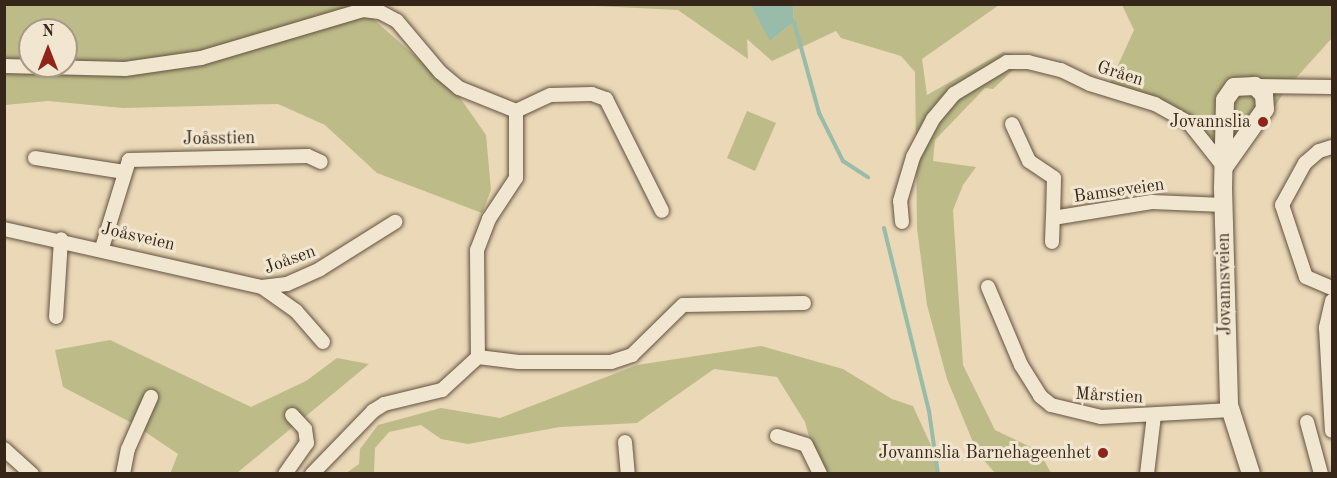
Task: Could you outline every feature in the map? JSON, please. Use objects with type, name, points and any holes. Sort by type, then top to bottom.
[{"type":"street","points":[[4,66],[69,70],[172,64],[342,14],[373,10],[397,21],[440,72],[459,88],[516,111],[551,95],[592,94],[606,99],[662,210]]},
{"type":"street","name":"Gråen","points":[[902,222],[900,201],[913,156],[933,120],[954,94],[985,73],[1007,62],[1028,62],[1155,104],[1189,123],[1224,167]]},
{"type":"street","name":"Jovannsveien","points":[[1251,474],[1231,410],[1224,167],[1229,92],[1244,85],[1255,86]]},
{"type":"street","points":[[1224,167],[1265,109],[1264,95],[1255,86]]},
{"type":"street","points":[[1255,86],[1332,87]]},
{"type":"street","points":[[312,474],[373,411],[391,402],[442,390],[478,357],[477,250],[489,219],[516,178],[516,111]]},
{"type":"street","name":"Bamseveien","points":[[1012,124],[1029,161],[1047,171],[1053,178],[1052,242]]},
{"type":"street","points":[[1332,147],[1319,152],[1305,163],[1282,205],[1306,277],[1332,288]]},
{"type":"street","name":"Joåsstien","points":[[124,172],[126,164],[138,158],[308,156],[321,162]]},
{"type":"street","points":[[35,158],[124,172],[102,248]]},
{"type":"street","name":"Bamseveien","points":[[1053,218],[1152,202],[1224,205]]},
{"type":"street","name":"Joåsen","points":[[262,287],[286,284],[320,269],[395,222]]},
{"type":"street","name":"Joåsveien","points":[[4,229],[102,248],[262,287]]},
{"type":"street","points":[[56,317],[61,239]]},
{"type":"street","name":"Joåsen","points":[[262,287],[296,311],[323,342]]},
{"type":"street","name":"Mårstien","points":[[988,287],[1021,365],[1040,396],[1051,405],[1101,417],[1154,416],[1231,410]]},
{"type":"street","points":[[1332,301],[1326,328],[1332,431]]},
{"type":"street","points":[[478,357],[519,362],[611,362],[632,356],[683,305],[804,303]]},
{"type":"street","points":[[123,474],[128,449],[151,397]]},
{"type":"street","points":[[285,474],[308,437],[292,415]]},
{"type":"street","points":[[1147,474],[1154,416]]},
{"type":"street","points":[[1307,422],[1321,474]]},
{"type":"street","points":[[777,436],[806,445],[820,474]]},
{"type":"street","points":[[625,442],[628,474]]},
{"type":"street","points":[[4,449],[32,474]]},
{"type":"shaded area","points":[[4,5],[382,5],[371,17],[456,92],[486,135],[491,190],[482,213],[377,173],[325,125],[278,104],[123,108],[48,101],[5,105]]},
{"type":"shaded area","points":[[575,5],[751,5],[771,40],[794,22],[793,5],[999,5],[922,59],[927,95],[1003,52],[1033,60],[1012,71],[993,89],[985,88],[935,140],[933,161],[976,167],[963,185],[953,210],[963,365],[995,430],[1039,451],[1051,473],[995,473],[977,452],[947,379],[927,305],[917,228],[915,72],[901,56],[841,38],[836,31],[772,61],[747,39],[748,59],[678,10]]},
{"type":"shaded area","points":[[751,5],[793,5],[794,22],[770,41]]},
{"type":"shaded area","points":[[1122,5],[1332,5],[1332,38],[1287,88],[1244,154],[1109,85],[1134,30]]},
{"type":"shaded area","points":[[747,111],[776,123],[755,171],[727,158]]},
{"type":"shaded area","points":[[110,340],[251,407],[306,381],[337,358],[369,364],[237,473],[170,474],[178,454],[132,423],[63,387],[55,350]]},
{"type":"shaded area","points":[[761,346],[843,369],[892,399],[913,406],[934,452],[937,473],[819,473],[805,422],[777,377],[714,369],[637,423],[560,427],[468,444],[441,439],[421,425],[389,432],[375,448],[374,473],[345,474],[359,464],[360,449],[378,425],[441,408],[500,418],[637,365]]},
{"type":"waterway","points":[[794,22],[819,113],[843,161],[868,177]]},
{"type":"waterway","points":[[884,228],[929,411],[938,474]]},
{"type":"place","name":"Jovannslia","points":[[1263,122]]},
{"type":"place","name":"Jovannslia Barnehageenhet","points":[[1103,453]]}]
